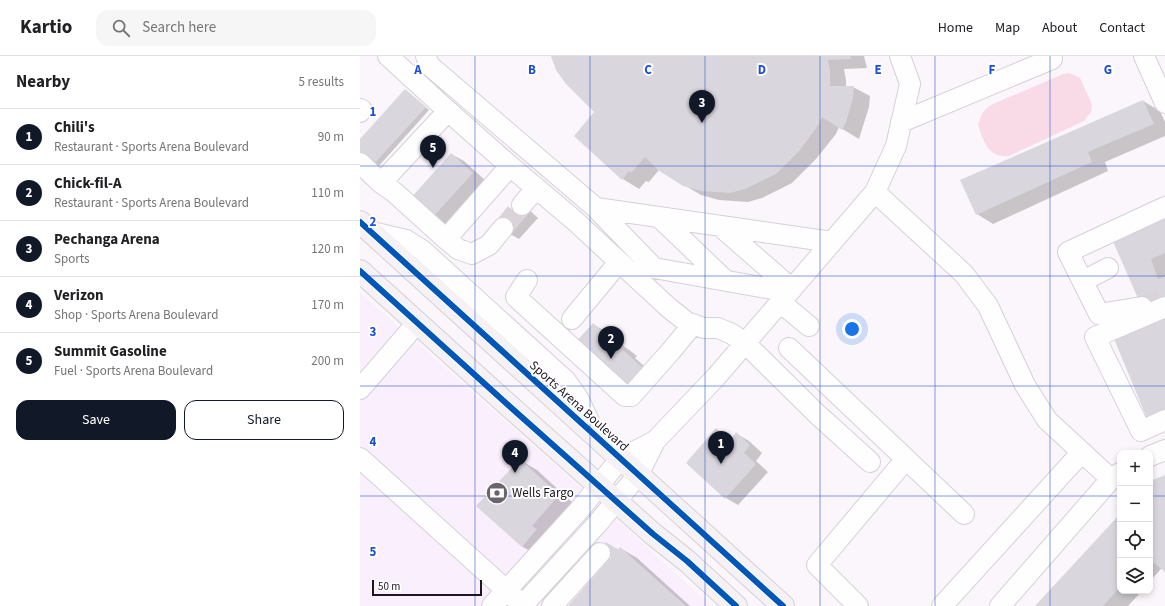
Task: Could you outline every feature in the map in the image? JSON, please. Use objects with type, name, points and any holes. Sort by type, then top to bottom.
[{"type":"main road","name":"Sports Arena Boulevard","points":[[366,227],[783,606]]},
{"type":"main road","points":[[360,271],[653,534],[687,561],[736,606]]},
{"type":"street","points":[[388,56],[510,166],[574,220],[669,308],[688,323],[704,328],[718,328],[732,334],[745,343],[817,414],[870,462]]},
{"type":"street","points":[[426,56],[429,65],[596,208],[654,268],[787,294]]},
{"type":"street","points":[[360,458],[523,606],[617,501],[638,475],[655,441],[716,377],[875,192],[896,146],[910,84],[900,56]]},
{"type":"street","points":[[901,122],[1052,60],[1050,56]]},
{"type":"street","points":[[1144,56],[1165,103]]},
{"type":"street","points":[[360,108],[362,110],[360,112]]},
{"type":"street","points":[[381,183],[448,111]]},
{"type":"street","points":[[360,164],[458,249],[472,254],[489,245],[502,228]]},
{"type":"street","points":[[446,239],[510,166]]},
{"type":"street","points":[[522,205],[536,188]]},
{"type":"street","points":[[875,192],[964,274],[988,306],[1025,385],[1047,420],[1082,452],[1116,476],[1000,606]]},
{"type":"street","points":[[1142,307],[1099,314],[1068,252],[1165,207]]},
{"type":"street","points":[[596,208],[832,242]]},
{"type":"street","points":[[658,217],[726,281]]},
{"type":"street","points":[[720,226],[787,294],[809,326]]},
{"type":"street","points":[[572,319],[619,262]]},
{"type":"street","points":[[1083,281],[1108,268]]},
{"type":"street","points":[[527,280],[516,297],[625,396],[632,396],[692,324]]},
{"type":"street","points":[[1165,307],[1095,337],[1141,431],[1165,420]]},
{"type":"street","points":[[360,388],[417,323]]},
{"type":"street","points":[[789,348],[964,514]]},
{"type":"street","points":[[492,606],[581,508],[620,459],[655,441]]},
{"type":"street","points":[[1153,455],[1165,450]]},
{"type":"street","points":[[942,606],[1082,452]]},
{"type":"street","points":[[858,606],[817,566],[906,458]]},
{"type":"street","points":[[552,606],[600,553]]},
{"type":"shaded area","points":[[1070,73],[1080,78],[1091,102],[1091,112],[1084,121],[1009,156],[1002,156],[991,151],[985,142],[978,125],[981,115],[987,108],[993,104],[1063,74]]},
{"type":"shaded area","points":[[360,293],[612,515],[711,606],[360,606]]},
{"type":"building","points":[[551,56],[850,56],[851,59],[828,60],[830,70],[830,86],[854,86],[853,98],[842,130],[822,117],[819,124],[800,150],[776,174],[745,189],[730,193],[701,191],[683,186],[658,170],[645,157],[631,173],[629,171],[622,180],[574,136],[594,112],[566,84],[556,70]]},
{"type":"building","points":[[405,89],[426,107],[372,166],[360,155],[360,139]]},
{"type":"building","points":[[1143,100],[1154,124],[1088,152],[1092,162],[976,215],[960,180]]},
{"type":"building","points":[[451,153],[473,173],[432,218],[410,199]]},
{"type":"building","points":[[518,202],[530,212],[510,235],[499,225]]},
{"type":"building","points":[[1165,215],[1165,253],[1151,259],[1158,279],[1165,276],[1165,300],[1143,310],[1112,239]]},
{"type":"building","points":[[1165,312],[1165,413],[1148,421],[1112,334]]},
{"type":"building","points":[[593,323],[614,342],[615,340],[625,348],[623,350],[643,368],[623,390],[573,345]]},
{"type":"building","points":[[716,428],[724,436],[726,434],[731,439],[736,432],[750,445],[744,453],[756,464],[725,499],[686,463]]},
{"type":"building","points":[[520,459],[559,495],[532,526],[537,529],[522,547],[476,506]]},
{"type":"building","points":[[1165,475],[1165,572],[1153,562],[1153,480]]},
{"type":"building","points":[[1117,517],[1117,590],[1103,606],[1035,606]]},
{"type":"building","points":[[606,542],[618,550],[620,547],[686,606],[568,606],[611,557],[602,549]]},
{"type":"tunnel","points":[[503,228],[522,205]]},
{"type":"tunnel","points":[[1142,307],[1165,296]]},
{"type":"cycle path","points":[[360,222],[783,606]]},
{"type":"cycle path","points":[[360,271],[507,404],[653,534],[687,561],[736,606]]},
{"type":"place","name":"Pechanga Arena","points":[[702,123]]},
{"type":"place","name":"Summit Gasoline","points":[[433,168]]},
{"type":"place","name":"Chick-fil-A","points":[[611,359]]},
{"type":"place","name":"Chili's","points":[[721,464]]},
{"type":"place","name":"Verizon","points":[[515,473]]},
{"type":"place","name":"Wells Fargo","points":[[497,493]]}]
